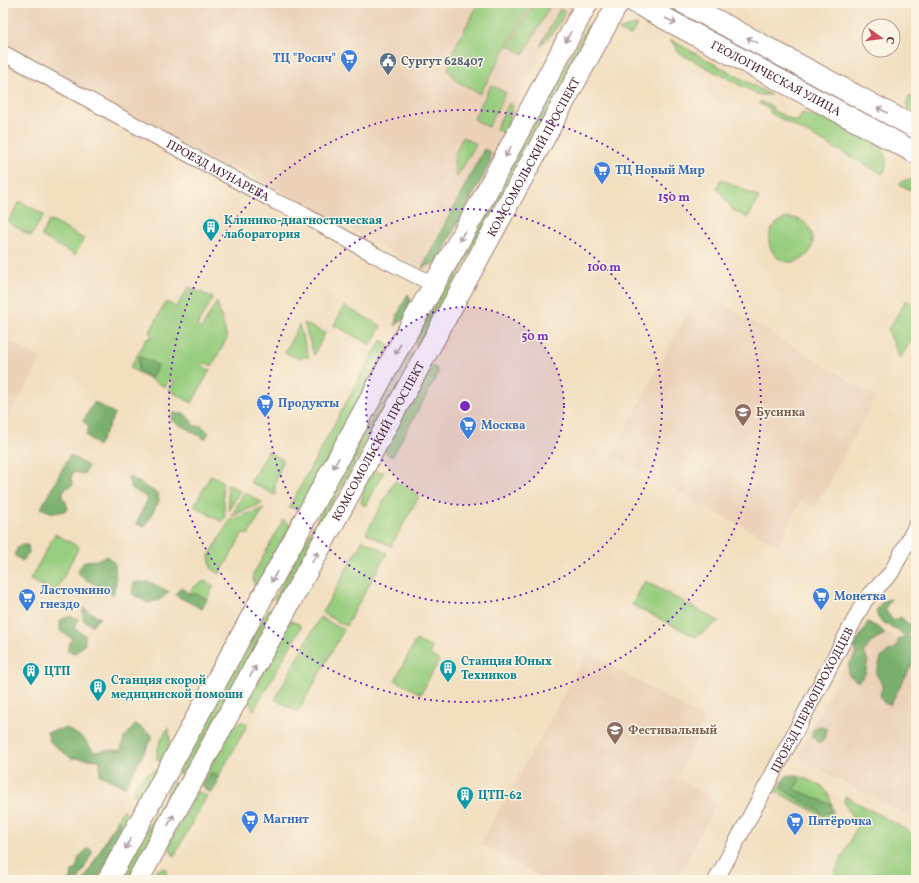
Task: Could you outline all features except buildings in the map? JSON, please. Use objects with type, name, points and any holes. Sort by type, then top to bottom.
[{"type":"main road","name":"КОМСОМОЛЬСКИЙ ПРОСПЕКТ","points":[[108,880],[401,343],[435,285],[507,154],[587,3]]},
{"type":"main road","name":"КОМСОМОЛЬСКИЙ ПРОСПЕКТ","points":[[138,880],[618,3]]},
{"type":"main road","name":"ГЕОЛОГИЧЕСКАЯ УЛИЦА","points":[[636,3],[916,153]]},
{"type":"main road","name":"ГЕОЛОГИЧЕСКАЯ УЛИЦА","points":[[684,3],[916,128]]},
{"type":"street","name":"ПРОЕЗД МУНАРЕВА","points":[[3,53],[276,202],[295,210],[375,255],[435,285]]},
{"type":"street","name":"ПРОЕЗД ПЕРВОПРОХОДЦЕВ","points":[[716,880],[787,749],[864,600],[891,573],[916,526]]},
{"type":"shaded area","points":[[3,3],[574,3],[563,25],[546,42],[513,110],[510,132],[436,266],[430,270],[422,269],[237,167],[202,170],[3,64]]},
{"type":"shaded area","name":"Бусинка","points":[[700,290],[876,397],[815,508],[801,501],[778,545],[611,456]]},
{"type":"shaded area","points":[[3,338],[41,358],[3,429]]},
{"type":"shaded area","points":[[868,622],[916,649],[916,820],[801,760],[799,753]]},
{"type":"shaded area","name":"Фестивальный","points":[[588,653],[705,719],[677,778],[717,802],[676,880],[545,880],[480,844]]},
{"type":"green space","points":[[471,3],[531,3],[480,94],[457,81],[448,70],[450,57],[477,6]]},
{"type":"green space","points":[[534,3],[551,4],[524,54],[510,46]]},
{"type":"green space","points":[[662,3],[916,140],[916,145],[660,7]]},
{"type":"green space","points":[[560,9],[565,12],[563,17],[540,46]]},
{"type":"green space","points":[[588,25],[593,28],[419,346],[414,343]]},
{"type":"green space","points":[[637,25],[630,36],[619,30],[626,27]]},
{"type":"green space","points":[[671,40],[771,95],[759,95],[679,53]]},
{"type":"green space","points":[[491,85],[506,93],[488,127],[474,119]]},
{"type":"green space","points":[[910,96],[916,99],[916,119],[911,114],[907,106]]},
{"type":"green space","points":[[760,101],[773,107],[772,110],[797,122],[802,113],[838,123],[879,145],[886,158],[886,166],[883,174],[770,113],[770,109],[759,104]]},
{"type":"green space","points":[[509,103],[513,106],[505,134],[496,129]]},
{"type":"green space","points":[[463,137],[476,144],[457,177],[454,160]]},
{"type":"green space","points":[[484,149],[490,152],[490,163],[437,262],[422,268]]},
{"type":"green space","points":[[721,179],[759,197],[748,218],[733,210],[717,188]]},
{"type":"green space","points":[[905,180],[916,180],[916,193],[899,184]]},
{"type":"green space","points":[[20,201],[44,215],[31,236],[8,222]]},
{"type":"green space","points":[[787,218],[795,218],[800,219],[807,224],[812,231],[812,249],[807,256],[800,261],[787,262],[779,259],[772,252],[769,244],[769,236],[772,228],[779,221]]},
{"type":"green space","points":[[50,220],[84,239],[75,255],[41,236]]},
{"type":"green space","points":[[189,287],[213,298],[197,326],[201,329],[217,302],[227,338],[212,366],[205,362],[203,366],[210,370],[192,403],[169,390],[174,381],[170,379],[165,387],[130,368],[147,338],[150,339],[152,335],[149,333],[166,302],[176,307]]},
{"type":"green space","points":[[408,294],[412,304],[405,318],[395,326],[396,318]]},
{"type":"green space","points":[[906,300],[916,306],[916,331],[900,359],[888,330]]},
{"type":"green space","points":[[344,306],[381,326],[371,345],[334,325]]},
{"type":"green space","points":[[304,323],[325,333],[314,355]]},
{"type":"green space","points":[[299,325],[309,357],[298,358],[285,353]]},
{"type":"green space","points":[[382,340],[390,346],[303,506],[295,509],[289,507],[369,361]]},
{"type":"green space","points":[[408,353],[413,356],[279,601],[274,599]]},
{"type":"green space","points":[[139,356],[158,365],[151,378],[138,370]]},
{"type":"green space","points":[[429,365],[437,369],[438,374],[392,457],[386,453],[384,446]]},
{"type":"green space","points":[[95,402],[115,414],[98,446],[86,435],[89,427],[83,421]]},
{"type":"green space","points":[[173,413],[185,414],[192,422],[193,426],[202,426],[209,433],[205,439],[171,420]]},
{"type":"green space","points":[[268,451],[283,460],[275,484],[275,495],[250,482]]},
{"type":"green space","points":[[70,455],[88,466],[84,474],[73,472],[71,479],[73,485],[64,489],[62,497],[66,502],[68,509],[54,513],[41,508]]},
{"type":"green space","points":[[372,472],[384,472],[365,506],[361,503],[365,483]]},
{"type":"green space","points":[[211,475],[222,481],[225,518],[222,522],[194,506]]},
{"type":"green space","points":[[128,476],[158,494],[159,501],[145,526],[136,524],[148,498],[131,488]]},
{"type":"green space","points":[[395,481],[420,495],[391,546],[366,533]]},
{"type":"green space","points":[[227,484],[240,490],[229,511]]},
{"type":"green space","points":[[244,492],[263,503],[232,516]]},
{"type":"green space","points":[[264,508],[248,535],[243,533],[220,574],[211,568],[209,556],[230,520]]},
{"type":"green space","points":[[283,520],[289,524],[291,531],[257,590],[254,585],[253,575]]},
{"type":"green space","points":[[55,534],[79,547],[55,593],[30,580]]},
{"type":"green space","points":[[363,540],[387,553],[346,626],[322,613]]},
{"type":"green space","points":[[19,545],[28,545],[29,553],[22,561],[14,555]]},
{"type":"green space","points":[[107,556],[115,564],[116,583],[113,595],[80,576],[78,570],[85,561],[97,560]]},
{"type":"green space","points":[[204,581],[214,586],[202,609],[185,600],[193,587]]},
{"type":"green space","points":[[645,581],[719,621],[696,637],[632,605]]},
{"type":"green space","points":[[134,582],[150,582],[169,592],[160,600],[148,603],[132,594]]},
{"type":"green space","points":[[181,587],[189,594],[197,594],[207,599],[202,609],[175,595]]},
{"type":"green space","points":[[891,599],[885,609],[893,621],[901,617],[908,624],[915,624],[916,630],[908,634],[916,647],[916,660],[915,659],[890,705],[884,703],[880,695],[883,685],[876,674],[881,658],[888,651],[895,649],[899,639],[905,637],[897,629],[886,625],[878,618],[876,611],[883,601]]},
{"type":"green space","points":[[83,608],[100,618],[92,625],[83,620]]},
{"type":"green space","points":[[269,608],[275,611],[184,776],[178,773]]},
{"type":"green space","points":[[70,616],[79,619],[74,628],[85,635],[85,644],[76,653],[67,651],[72,638],[60,631],[60,620]]},
{"type":"green space","points":[[320,617],[344,630],[298,712],[275,699]]},
{"type":"green space","points":[[290,621],[299,624],[301,628],[254,710],[249,703],[249,697]]},
{"type":"green space","points":[[868,622],[881,629],[885,634],[873,640],[864,652],[868,661],[865,674],[858,682],[848,674],[849,665],[856,653],[854,647]]},
{"type":"green space","points":[[416,640],[432,648],[429,654],[439,660],[421,694],[395,680]]},
{"type":"green space","points":[[242,722],[248,724],[211,790],[200,785],[234,725]]},
{"type":"green space","points":[[136,724],[153,736],[125,787],[100,775],[100,760],[71,758],[50,742],[47,732],[66,728],[83,738],[94,752],[121,750],[124,738]]},
{"type":"green space","points":[[818,726],[827,729],[824,739],[819,743],[812,737],[813,729]]},
{"type":"green space","points":[[168,728],[170,737],[169,746],[164,759],[161,762],[157,759],[157,750]]},
{"type":"green space","points":[[152,771],[157,772],[148,787],[141,793],[133,795],[133,791],[137,784],[142,778]]},
{"type":"green space","points":[[212,772],[218,775],[217,785],[211,793],[205,790],[204,782]]},
{"type":"green space","points":[[788,775],[797,775],[822,786],[829,795],[833,809],[832,821],[775,791]]},
{"type":"green space","points":[[795,776],[800,780],[794,789],[830,804],[831,812],[824,814],[780,788],[784,784],[785,777]]},
{"type":"green space","points":[[173,782],[179,786],[128,880],[119,880]]},
{"type":"green space","points":[[197,791],[207,796],[174,856],[169,844]]},
{"type":"green space","points":[[168,792],[173,794],[165,813],[160,814],[161,804]]},
{"type":"green space","points":[[845,796],[916,835],[915,880],[831,880],[857,827],[844,802]]},
{"type":"green space","points":[[123,809],[129,816],[129,824],[98,880],[84,880]]},
{"type":"green space","points":[[118,820],[123,826],[96,880],[84,880]]},
{"type":"green space","points":[[88,848],[93,851],[78,880],[69,880],[71,879],[72,871],[76,870],[79,857]]},
{"type":"green space","points":[[164,868],[167,870],[163,880],[148,880],[154,872]]},
{"type":"place","name":"ТЦ \"Росич\"","points":[[349,73]]},
{"type":"place","name":"Сургут 628407","points":[[388,76]]},
{"type":"place","name":"ТЦ Новый Мир","points":[[602,185]]},
{"type":"place","name":"Клинико-диагностическая лаборатория","points":[[211,242]]},
{"type":"place","name":"Продукты","points":[[265,418]]},
{"type":"place","name":"Бусинка","points":[[743,427]]},
{"type":"place","name":"Москва","points":[[468,440]]},
{"type":"place","name":"Монетка","points":[[821,611]]},
{"type":"place","name":"Ласточкино гнездо","points":[[27,612]]},
{"type":"place","name":"Станция Юных Техников","points":[[448,683]]},
{"type":"place","name":"ЦТП","points":[[31,686]]},
{"type":"place","name":"Cтанция скорой медицинской помоши","points":[[98,702]]},
{"type":"place","name":"Фестивальный","points":[[615,745]]},
{"type":"place","name":"ЦТП-62","points":[[465,810]]},
{"type":"place","name":"Магнит","points":[[250,834]]},
{"type":"place","name":"Пятёрочка","points":[[795,836]]}]
